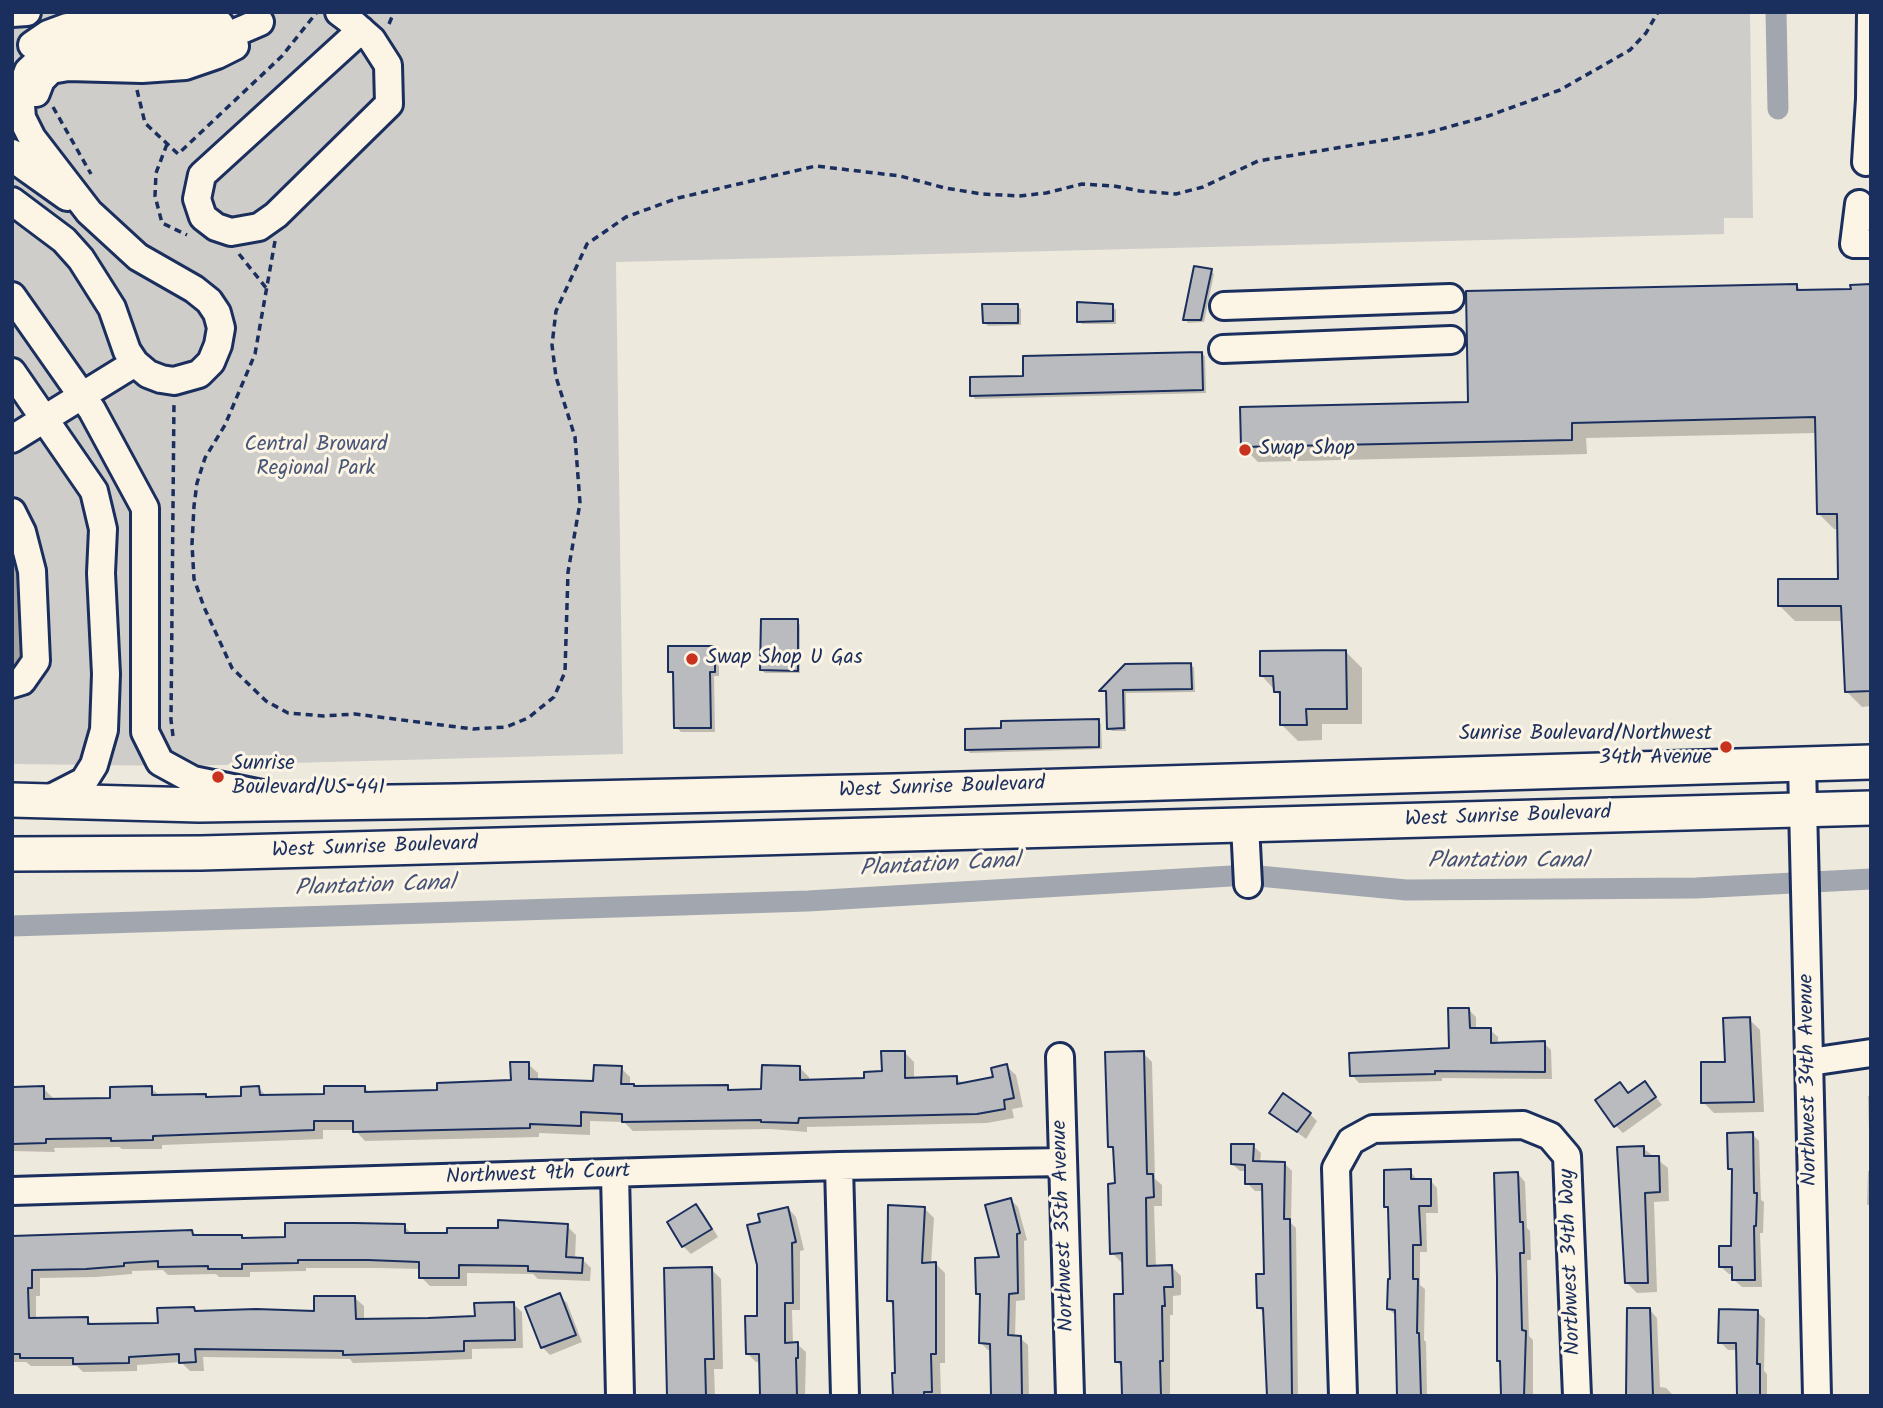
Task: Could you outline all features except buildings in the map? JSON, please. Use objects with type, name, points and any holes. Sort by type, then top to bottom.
[{"type":"main road","name":"West Sunrise Boulevard","points":[[12,800],[200,805],[894,791],[1871,762]]},
{"type":"main road","points":[[906,834],[923,821],[932,818],[1211,802],[1223,797],[1239,780]]},
{"type":"main road","name":"West Sunrise Boulevard","points":[[12,855],[201,853],[1871,807]]},
{"type":"street","points":[[12,13],[27,12]]},
{"type":"street","points":[[12,47],[38,22],[56,12]]},
{"type":"street","points":[[162,12],[204,12]]},
{"type":"street","points":[[340,12],[361,30],[379,49],[388,65],[389,104],[276,215],[259,227],[231,232],[216,227],[203,217],[197,199],[201,175],[361,30]]},
{"type":"street","points":[[1866,162],[1871,12]]},
{"type":"street","points":[[12,71],[32,45],[48,34],[67,27],[188,26],[263,17]]},
{"type":"street","points":[[12,201],[64,240],[81,259],[112,308],[127,351],[135,363],[148,374],[161,379],[174,381],[199,374],[211,362],[218,345],[221,328],[217,313],[209,301],[194,289],[138,257],[89,212],[32,138],[22,118],[20,93],[28,71],[57,48],[190,44],[225,37],[263,17]]},
{"type":"street","points":[[89,212],[36,108],[36,94],[41,80],[51,70],[68,67],[185,66],[217,55],[245,41],[263,17]]},
{"type":"street","points":[[12,128],[36,160],[70,189]]},
{"type":"street","points":[[12,153],[22,166],[89,212]]},
{"type":"street","points":[[1859,204],[1854,244],[1871,244]]},
{"type":"street","points":[[12,296],[92,410],[145,508],[145,732],[160,762],[193,780],[306,803]]},
{"type":"street","points":[[1224,306],[1450,298]]},
{"type":"street","points":[[1223,349],[1451,340]]},
{"type":"street","points":[[12,439],[135,363]]},
{"type":"street","points":[[12,372],[94,491],[103,529],[101,573],[106,674],[104,730],[94,765],[84,780],[45,801]]},
{"type":"street","points":[[12,512],[22,532],[32,571],[36,662],[22,681],[12,684]]},
{"type":"street","name":"Northwest 34th Avenue","points":[[1802,764],[1817,1396]]},
{"type":"street","points":[[1245,825],[1248,875]]},
{"type":"street","points":[[1810,1062],[1871,1053]]},
{"type":"street","name":"Northwest 35th Avenue","points":[[1060,1057],[1070,1396]]},
{"type":"street","name":"Northwest 34th Way","points":[[1343,1396],[1336,1168],[1351,1140],[1373,1129],[1522,1125],[1550,1136],[1567,1156],[1577,1396]]},
{"type":"street","name":"Northwest 9th Court","points":[[12,1191],[839,1166],[1063,1162]]},
{"type":"street","points":[[839,1166],[845,1396]]},
{"type":"street","points":[[600,1396],[620,1395],[615,1174]]},
{"type":"path","points":[[134,80],[145,123],[178,154],[282,56],[317,12]]},
{"type":"path","points":[[276,215],[275,250],[255,354],[225,425],[205,458],[197,483],[192,544],[194,579],[204,607],[232,668],[266,701],[288,713],[323,716],[355,713],[473,729],[506,727],[528,718],[554,697],[565,671],[568,572],[580,503],[575,437],[556,377],[552,345],[556,311],[587,244],[626,217],[678,198],[816,166],[900,176],[982,194],[1019,196],[1046,193],[1082,184],[1176,194],[1203,187],[1258,161],[1427,133],[1488,116],[1560,90],[1630,50],[1646,33],[1658,12]]},
{"type":"path","points":[[174,396],[171,720],[175,746]]},
{"type":"green space","name":"Central Broward Regional Park","points":[[12,12],[1750,12],[1753,218],[1724,218],[1724,234],[616,262],[623,754],[182,766],[12,764]]},
{"type":"waterway","points":[[1776,12],[1778,109]]},
{"type":"waterway","name":"Plantation Canal","points":[[12,926],[808,901],[1248,875],[1406,890],[1696,888],[1871,879]]},
{"type":"place","name":"Swap Shop","points":[[1245,450]]},
{"type":"place","name":"Swap Shop U Gas","points":[[692,659]]},
{"type":"place","name":"Sunrise Boulevard/Northwest 34th Avenue","points":[[1726,747]]},
{"type":"place","name":"Sunrise Boulevard/US 441","points":[[218,777]]}]
